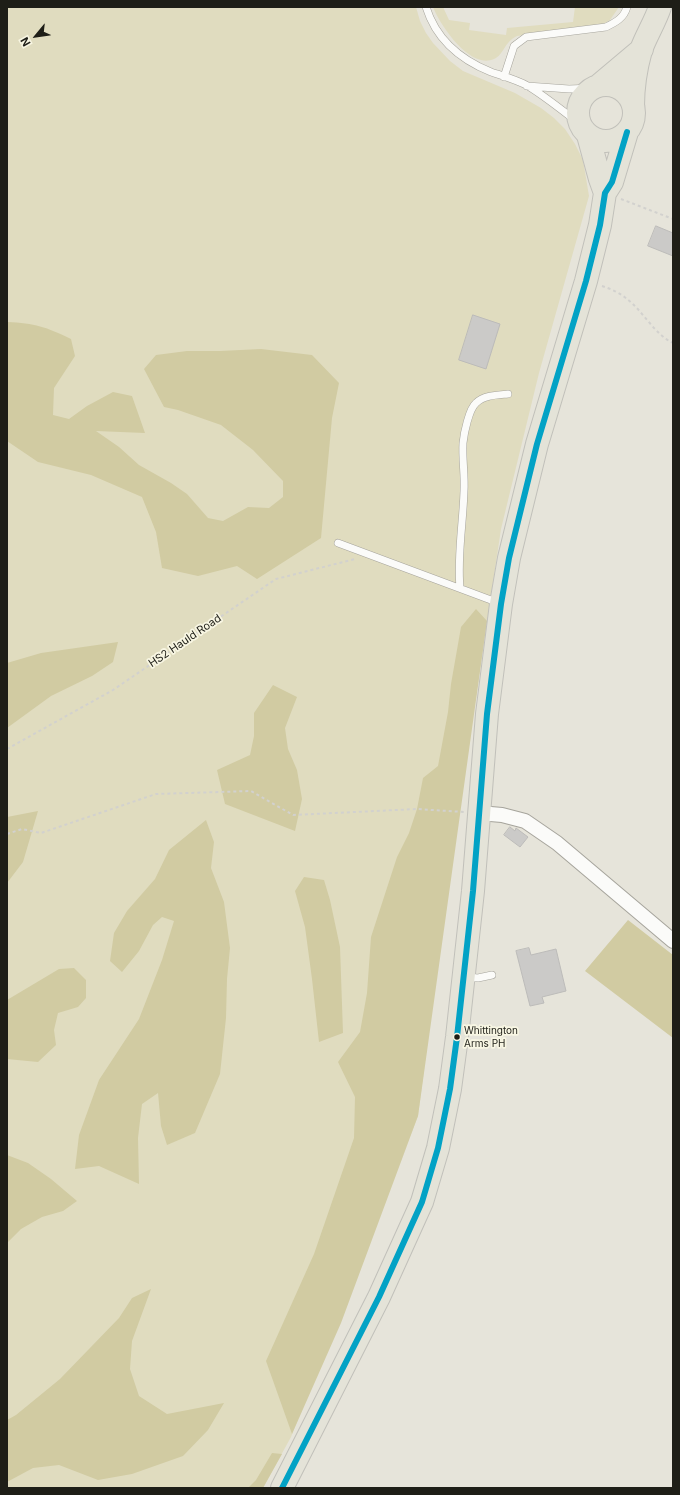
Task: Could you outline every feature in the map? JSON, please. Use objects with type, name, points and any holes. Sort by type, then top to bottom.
[{"type":"main road","points":[[282,1488],[379,1297],[422,1202],[438,1148],[450,1089],[473,892],[487,714],[501,604],[509,558],[537,444],[586,281],[600,225],[605,193],[612,182],[627,132],[634,117],[633,90],[642,49],[655,22],[660,7]]},
{"type":"main road","points":[[605,193],[584,129],[579,110],[580,103],[588,92],[642,49]]},
{"type":"main road","points":[[596,87],[609,86],[620,89],[628,96],[633,106]]},
{"type":"main road","points":[[584,129],[599,140],[611,141],[627,132]]},
{"type":"street","points":[[479,813],[502,815],[525,821],[557,843],[673,941]]},
{"type":"lane","points":[[426,7],[437,30],[447,43],[469,62],[527,86],[584,129]]},
{"type":"lane","points":[[504,76],[514,46],[526,37],[606,27],[617,22],[625,13],[627,7]]},
{"type":"lane","points":[[527,86],[569,89],[596,87]]},
{"type":"lane","points":[[460,588],[459,561],[464,489],[463,442],[470,414],[476,403],[490,396],[508,394]]},
{"type":"lane","points":[[338,543],[501,604]]},
{"type":"lane","points":[[463,977],[478,978],[492,975]]},
{"type":"path","points":[[605,193],[673,219]]},
{"type":"path","points":[[586,281],[613,290],[627,298],[658,332],[673,343]]},
{"type":"path","name":"HS2 Hauld Road","points":[[7,749],[113,690],[276,579],[371,555]]},
{"type":"path","points":[[7,834],[22,829],[41,833],[156,794],[251,790],[293,815],[418,809],[479,813]]},
{"type":"shaded area","points":[[7,7],[416,7],[420,21],[426,33],[450,61],[463,71],[515,93],[541,108],[565,129],[583,160],[589,196],[539,373],[501,529],[460,792],[418,1116],[291,1437],[263,1488],[7,1488]]},
{"type":"shaded area","points":[[433,7],[443,7],[449,20],[470,23],[469,30],[506,35],[507,28],[573,22],[575,7],[619,7],[610,20],[603,24],[517,36],[509,42],[500,55],[494,59],[485,61],[475,58],[457,44],[442,24]]},
{"type":"shaded area","points":[[7,322],[40,326],[71,339],[75,356],[54,388],[53,415],[69,419],[87,406],[113,392],[132,396],[145,433],[96,431],[119,447],[139,465],[187,494],[208,518],[223,521],[248,507],[269,508],[283,497],[283,481],[253,450],[221,425],[178,410],[164,407],[144,369],[156,355],[187,351],[261,349],[312,355],[339,383],[332,418],[321,538],[257,579],[237,566],[198,576],[162,568],[156,532],[142,497],[91,475],[38,462],[7,441]]},
{"type":"shaded area","points":[[476,609],[487,621],[418,1116],[341,1323],[292,1434],[266,1361],[314,1254],[354,1138],[355,1097],[338,1062],[360,1032],[367,993],[371,937],[397,857],[409,833],[417,809],[423,778],[438,766],[461,627]]},
{"type":"shaded area","points":[[118,642],[113,662],[92,676],[51,696],[7,728],[7,663],[41,653]]},
{"type":"shaded area","points":[[273,685],[297,697],[285,728],[288,749],[297,770],[302,799],[295,831],[225,804],[217,770],[250,755],[254,736],[254,713]]},
{"type":"shaded area","points":[[38,811],[23,862],[7,883],[7,817]]},
{"type":"shaded area","points":[[206,820],[214,842],[211,868],[224,902],[230,948],[227,979],[226,1018],[220,1074],[195,1133],[167,1145],[161,1126],[158,1093],[142,1104],[138,1138],[139,1184],[99,1166],[75,1169],[79,1135],[99,1080],[139,1019],[162,960],[174,921],[162,917],[153,925],[139,951],[122,972],[110,961],[114,933],[127,911],[155,879],[169,850]]},
{"type":"shaded area","points":[[304,877],[324,880],[340,947],[343,1033],[319,1042],[305,927],[295,891]]},
{"type":"shaded area","points":[[628,920],[673,955],[673,1038],[585,971]]},
{"type":"shaded area","points":[[74,968],[86,980],[86,998],[78,1007],[58,1013],[54,1030],[56,1045],[38,1062],[7,1059],[7,1000],[59,969]]},
{"type":"shaded area","points":[[7,1155],[28,1163],[51,1179],[77,1201],[63,1211],[42,1217],[21,1229],[7,1243]]},
{"type":"shaded area","points":[[151,1289],[132,1341],[130,1369],[139,1396],[167,1414],[224,1403],[208,1430],[183,1456],[132,1474],[98,1480],[59,1465],[33,1468],[7,1482],[7,1420],[16,1415],[60,1379],[119,1318],[132,1298]]},
{"type":"shaded area","points":[[272,1453],[282,1454],[263,1488],[248,1488],[256,1480]]},
{"type":"building","points":[[656,226],[673,233],[673,256],[648,246]]},
{"type":"building","points":[[473,315],[500,324],[486,369],[459,360]]},
{"type":"building","points":[[510,827],[515,831],[516,828],[528,837],[520,847],[504,835]]},
{"type":"building","points":[[529,948],[531,955],[556,949],[566,991],[542,997],[544,1003],[530,1006],[516,951]]},
{"type":"transit line","points":[[282,1488],[379,1297],[422,1202],[438,1148],[450,1089],[457,1037],[473,891],[487,714],[501,604],[509,558],[537,444],[586,281],[600,225],[605,193],[612,182],[627,132]]},
{"type":"place","name":"Whittington Arms PH","points":[[457,1037]]}]
